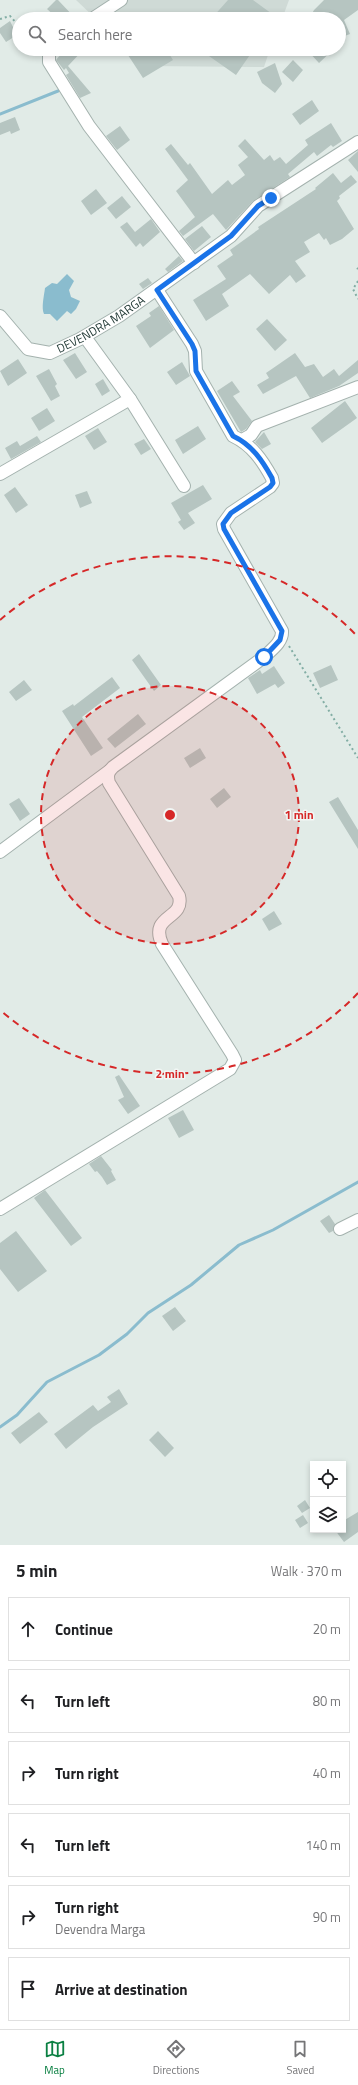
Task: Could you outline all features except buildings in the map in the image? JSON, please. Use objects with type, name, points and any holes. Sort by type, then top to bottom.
[{"type":"street","points":[[103,12],[121,0]]},
{"type":"street","points":[[50,56],[49,62],[89,126],[194,263]]},
{"type":"street","name":"DEVENDRA MARGA","points":[[0,316],[28,349],[50,353],[85,337],[157,290],[231,236],[258,206],[358,142]]},
{"type":"street","points":[[0,852],[264,657],[277,645],[282,634],[223,524],[231,513],[265,491],[273,483],[272,478],[262,460],[242,440],[233,436],[196,371],[195,351],[192,344],[157,290]]},
{"type":"street","points":[[85,337],[130,399],[184,486]]},
{"type":"street","points":[[242,440],[251,435],[257,426],[358,387]]},
{"type":"street","points":[[0,474],[130,399]]},
{"type":"street","points":[[0,1209],[218,1077],[230,1069],[235,1060],[158,935],[162,922],[176,911],[179,906],[179,896],[109,783],[107,776],[109,771]]},
{"type":"street","points":[[340,1229],[358,1220]]},
{"type":"path","points":[[0,18],[10,16],[12,18]]},
{"type":"path","points":[[358,281],[354,289],[358,299]]},
{"type":"path","points":[[282,634],[358,758]]},
{"type":"shaded area","points":[[76,0],[289,0],[285,12],[89,12]]},
{"type":"shaded area","points":[[134,56],[268,56],[264,67],[145,66]]},
{"type":"water","points":[[67,274],[74,281],[69,290],[71,297],[80,301],[76,309],[71,314],[67,311],[57,321],[50,314],[44,314],[43,305],[45,288],[52,283],[57,284]]},
{"type":"waterway","points":[[0,114],[58,91]]},
{"type":"waterway","points":[[0,1427],[17,1415],[47,1382],[99,1355],[127,1334],[148,1313],[191,1285],[239,1245],[273,1230],[358,1182]]},
{"type":"route","points":[[264,657],[277,645],[282,631],[224,529],[223,524],[226,517],[231,513],[270,487],[273,483],[272,478],[255,451],[242,440],[233,436],[196,371],[194,364],[195,351],[192,344],[157,290],[231,236],[258,206],[271,198]]}]
